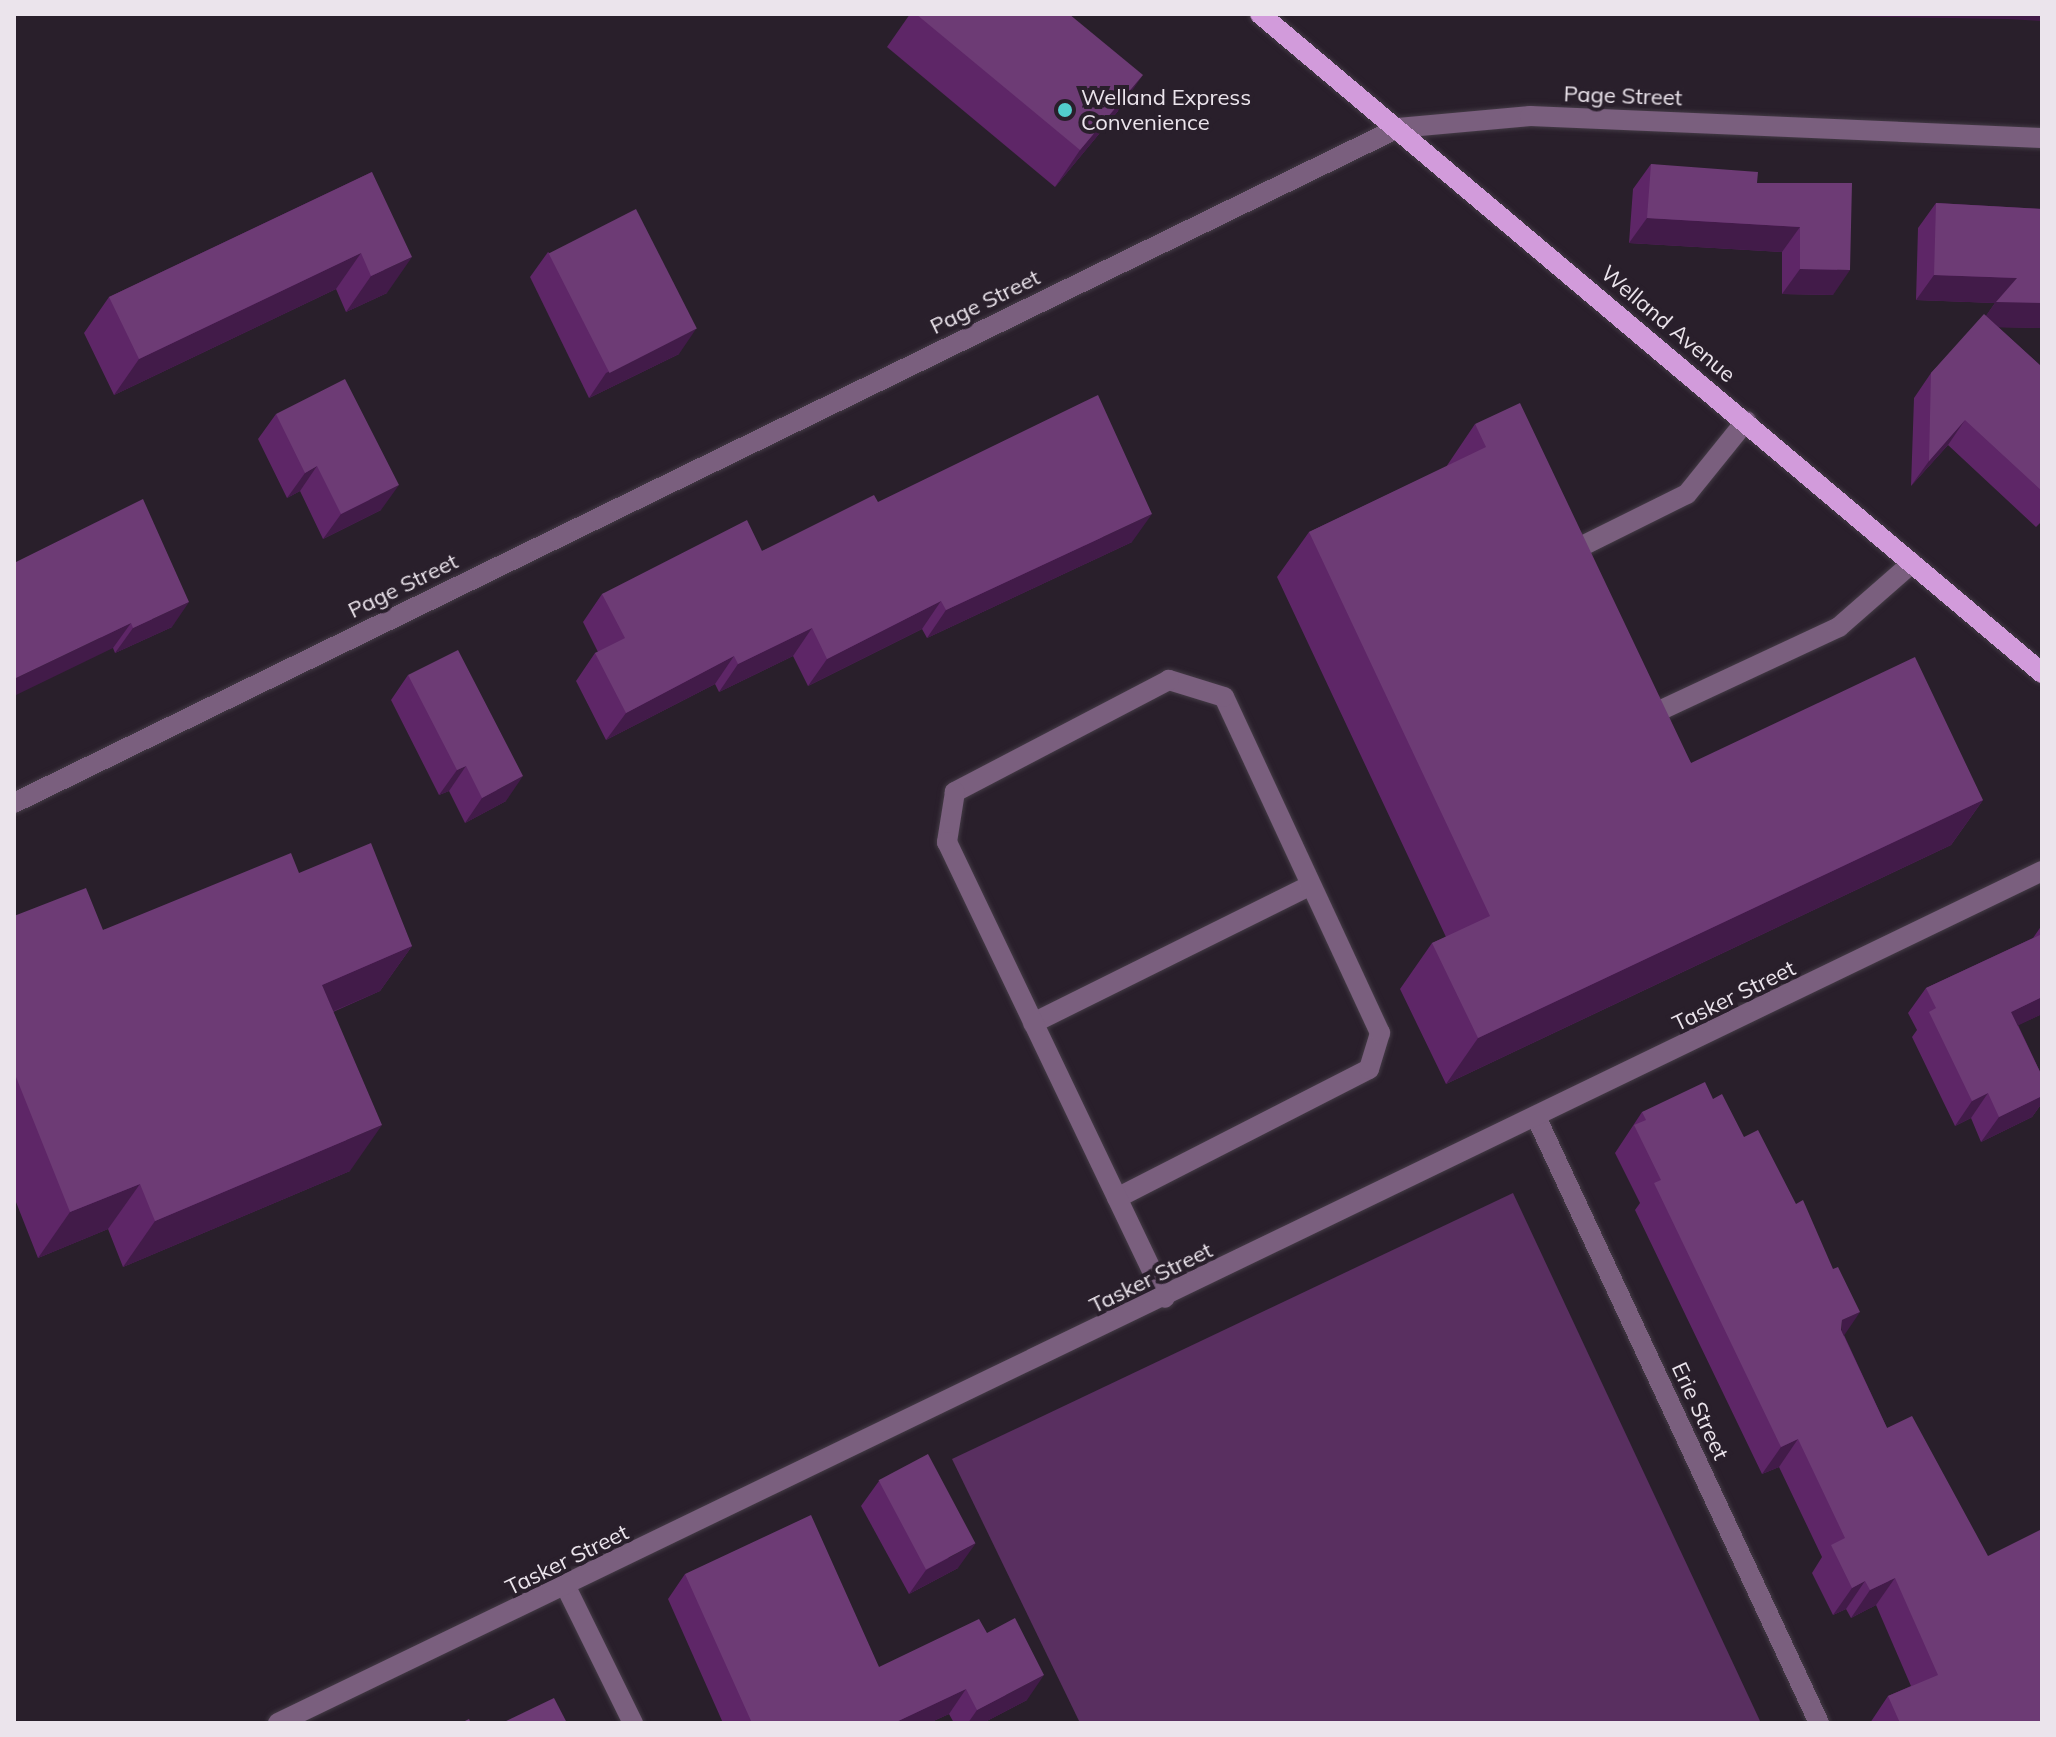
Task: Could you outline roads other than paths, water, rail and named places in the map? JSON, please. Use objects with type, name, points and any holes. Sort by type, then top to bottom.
[{"type":"main road","name":"Welland Avenue","points":[[1260,14],[2042,673]]},
{"type":"street","name":"Page Street","points":[[14,803],[1398,128],[1530,116],[2042,138]]},
{"type":"street","points":[[1572,551],[1687,494],[1746,421]]},
{"type":"street","points":[[1646,717],[1839,627],[1912,563]]},
{"type":"street","points":[[1117,1198],[1369,1069],[1380,1033],[1224,697],[1169,680],[955,792],[947,842],[1033,1023],[1117,1198],[1165,1298]]},
{"type":"street","name":"Tasker Street","points":[[278,1723],[1537,1119],[2042,871]]},
{"type":"street","points":[[1033,1023],[1311,885]]},
{"type":"street","name":"Erie Street","points":[[1537,1119],[1819,1723]]},
{"type":"street","points":[[566,1587],[633,1723]]},
{"type":"place","name":"Welland Express Convenience","points":[[1065,110]]}]
